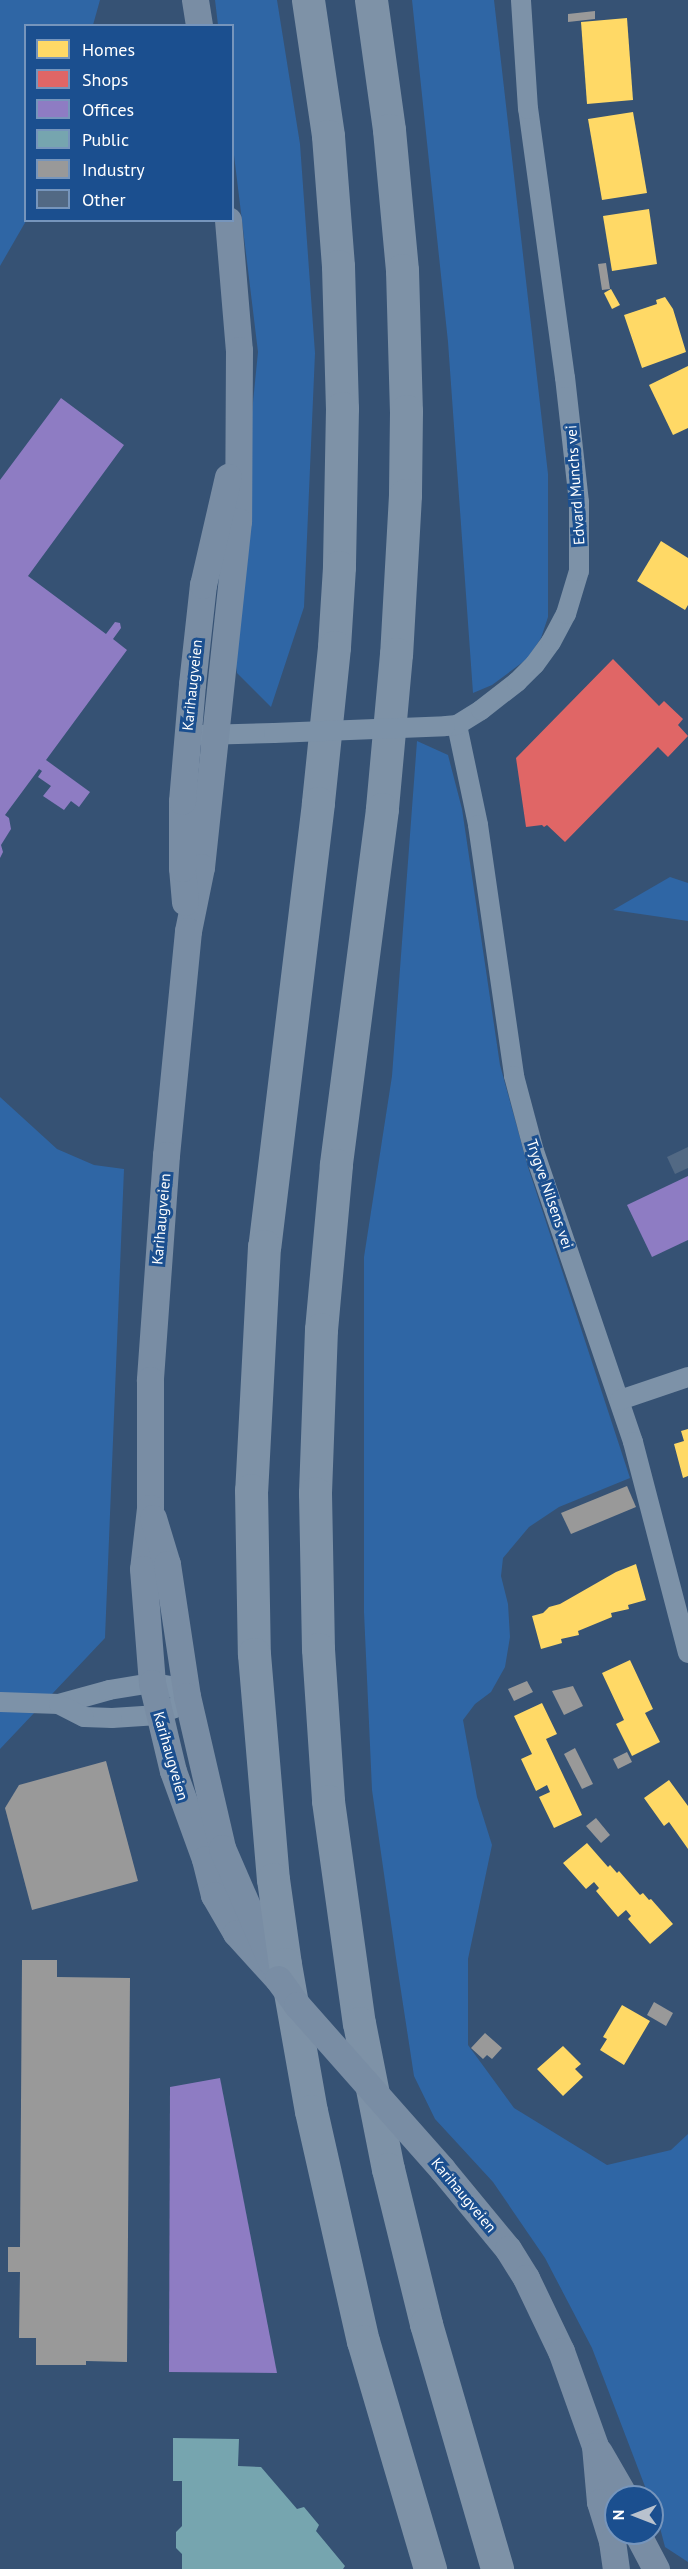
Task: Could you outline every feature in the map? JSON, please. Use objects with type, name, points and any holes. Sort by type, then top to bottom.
[{"type":"highway","points":[[308,0],[328,136],[338,266],[342,408],[339,567],[334,647],[319,792],[274,1148],[264,1258],[251,1490],[254,1654],[273,1879],[285,1964],[311,2112],[363,2341],[430,2569]]},
{"type":"highway","points":[[371,0],[389,130],[402,270],[406,399],[405,495],[398,630],[382,808],[336,1165],[321,1329],[315,1492],[318,1649],[328,1801],[365,2054],[393,2191],[426,2324],[497,2569]]},
{"type":"main road","points":[[195,0],[199,24]]},
{"type":"main road","name":"Karihaugveien","points":[[228,222],[239,350],[238,521],[201,867],[188,931],[158,1250],[150,1380],[150,1508],[143,1569],[152,1683],[171,1762],[205,1858],[214,1895],[236,1933],[489,2223],[526,2278],[561,2351],[595,2446],[618,2485]]},
{"type":"main road","name":"Karihaugveien","points":[[188,931],[181,836],[187,735],[203,585],[237,444]]},
{"type":"main road","name":"Karihaugveien","points":[[150,1508],[167,1564],[187,1696],[222,1848],[278,1979]]},
{"type":"main road","name":"Karihaugveien","points":[[595,2446],[600,2502],[612,2541],[616,2569]]},
{"type":"main road","points":[[643,2545],[656,2569]]},
{"type":"street","name":"Edvard Munchs vei","points":[[451,725],[497,698],[535,664],[551,642],[566,614],[579,571],[579,501],[528,109],[521,0]]},
{"type":"street","points":[[187,735],[451,725]]},
{"type":"street","name":"Trygve Nilsens vei","points":[[451,725],[478,825],[514,1076],[534,1150],[620,1400],[688,1653]]},
{"type":"street","points":[[620,1400],[688,1377]]},
{"type":"street","points":[[0,1702],[59,1704],[109,1690],[152,1683],[170,1686],[187,1696],[174,1708],[158,1715],[112,1718],[84,1717],[59,1704]]},
{"type":"shaded area","points":[[0,0],[100,0],[93,24],[24,24],[25,222],[0,266]]},
{"type":"shaded area","points":[[215,0],[277,0],[300,144],[315,353],[304,607],[271,707],[237,673],[231,622],[258,352],[234,155],[234,24],[218,24]]},
{"type":"shaded area","points":[[412,0],[494,0],[548,474],[548,617],[541,638],[527,659],[492,685],[473,693],[448,342]]},
{"type":"shaded area","points":[[417,741],[448,755],[462,809],[500,1065],[528,1167],[630,1478],[559,1507],[529,1527],[503,1558],[501,1576],[508,1604],[510,1637],[505,1667],[491,1692],[475,1704],[463,1720],[477,1797],[492,1845],[468,1959],[468,2045],[514,2108],[607,2165],[671,2150],[688,2134],[688,2562],[665,2547],[664,2485],[644,2485],[592,2348],[545,2258],[493,2182],[435,2119],[414,2076],[372,1790],[364,1612],[364,1257],[392,1076]]},
{"type":"shaded area","points":[[670,877],[688,883],[688,921],[613,910]]},
{"type":"shaded area","points":[[0,1097],[57,1149],[94,1165],[124,1169],[105,1638],[0,1749]]},
{"type":"building: Homes","points":[[627,18],[633,100],[587,104],[581,22]]},
{"type":"building: Homes","points":[[633,112],[647,193],[602,200],[588,119]]},
{"type":"building: Homes","points":[[649,209],[657,264],[612,271],[603,216]]},
{"type":"building: Homes","points":[[611,289],[620,305],[612,309],[604,293]]},
{"type":"building: Homes","points":[[665,297],[673,309],[686,352],[642,368],[624,315],[657,304],[656,300]]},
{"type":"building: Homes","points":[[688,366],[688,428],[673,435],[649,385]]},
{"type":"building: Homes","points":[[661,541],[688,558],[688,605],[685,610],[637,581]]},
{"type":"building: Homes","points":[[688,1429],[688,1476],[683,1478],[674,1444],[684,1441],[681,1431]]},
{"type":"building: Homes","points":[[636,1564],[646,1600],[628,1605],[629,1609],[611,1613],[612,1617],[578,1631],[579,1635],[561,1639],[562,1643],[541,1649],[532,1616],[543,1613],[549,1607],[560,1604],[616,1572]]},
{"type":"building: Homes","points":[[630,1660],[653,1709],[645,1713],[660,1742],[632,1756],[616,1724],[624,1720],[602,1673]]},
{"type":"building: Homes","points":[[542,1703],[557,1734],[546,1739],[582,1815],[554,1828],[539,1797],[550,1792],[547,1785],[536,1791],[521,1759],[532,1754],[514,1716]]},
{"type":"building: Homes","points":[[669,1780],[688,1806],[688,1849],[669,1822],[664,1826],[644,1798]]},
{"type":"building: Homes","points":[[587,1843],[608,1867],[610,1865],[617,1873],[619,1871],[640,1895],[643,1893],[649,1900],[651,1899],[673,1924],[650,1944],[628,1919],[631,1916],[626,1910],[618,1917],[596,1891],[599,1888],[594,1882],[586,1889],[563,1863]]},
{"type":"building: Homes","points":[[622,2005],[650,2021],[624,2065],[600,2050],[607,2039],[603,2037]]},
{"type":"building: Homes","points":[[563,2046],[581,2064],[575,2069],[583,2077],[563,2096],[537,2069]]},
{"type":"building: Shops","points":[[613,659],[659,706],[664,701],[683,719],[678,725],[688,736],[668,757],[658,747],[565,842],[547,825],[526,827],[516,758]]},
{"type":"building: Offices","points":[[61,398],[124,445],[28,576],[106,634],[115,622],[120,623],[121,628],[113,639],[127,650],[46,760],[90,792],[79,807],[71,801],[64,810],[43,796],[51,786],[38,777],[42,771],[39,769],[5,815],[9,818],[11,829],[1,845],[3,852],[0,858],[0,480]]},
{"type":"building: Offices","points":[[688,1176],[688,1240],[652,1257],[627,1205]]},
{"type":"building: Offices","points":[[220,2078],[277,2373],[169,2372],[170,2087]]},
{"type":"building: Public","points":[[173,2438],[239,2439],[238,2466],[261,2467],[297,2509],[304,2507],[319,2525],[316,2531],[345,2566],[343,2569],[182,2569],[182,2554],[176,2548],[176,2532],[182,2526],[182,2481],[173,2481]]},
{"type":"building: Industry","points":[[595,11],[595,19],[568,22],[568,14]]},
{"type":"building: Industry","points":[[606,263],[610,289],[602,290],[598,264]]},
{"type":"building: Industry","points":[[627,1486],[636,1507],[571,1534],[561,1513]]},
{"type":"building: Industry","points":[[527,1681],[533,1692],[514,1701],[508,1689]]},
{"type":"building: Industry","points":[[573,1686],[583,1706],[564,1715],[552,1691]]},
{"type":"building: Industry","points":[[575,1748],[593,1784],[582,1789],[564,1754]]},
{"type":"building: Industry","points":[[627,1752],[632,1762],[618,1769],[613,1759]]},
{"type":"building: Industry","points":[[106,1761],[138,1881],[32,1910],[5,1808],[19,1785]]},
{"type":"building: Industry","points":[[596,1818],[610,1835],[601,1843],[586,1826]]},
{"type":"building: Industry","points":[[22,1960],[57,1960],[57,1977],[130,1978],[127,2362],[86,2361],[86,2365],[36,2365],[36,2338],[19,2338],[20,2272],[8,2272],[8,2247],[20,2247]]},
{"type":"building: Industry","points":[[654,2002],[673,2013],[666,2026],[647,2015]]},
{"type":"building: Industry","points":[[485,2033],[502,2048],[492,2059],[487,2055],[483,2059],[471,2048]]},
{"type":"building: Other","points":[[688,1147],[688,1168],[675,1174],[667,1157]]}]
